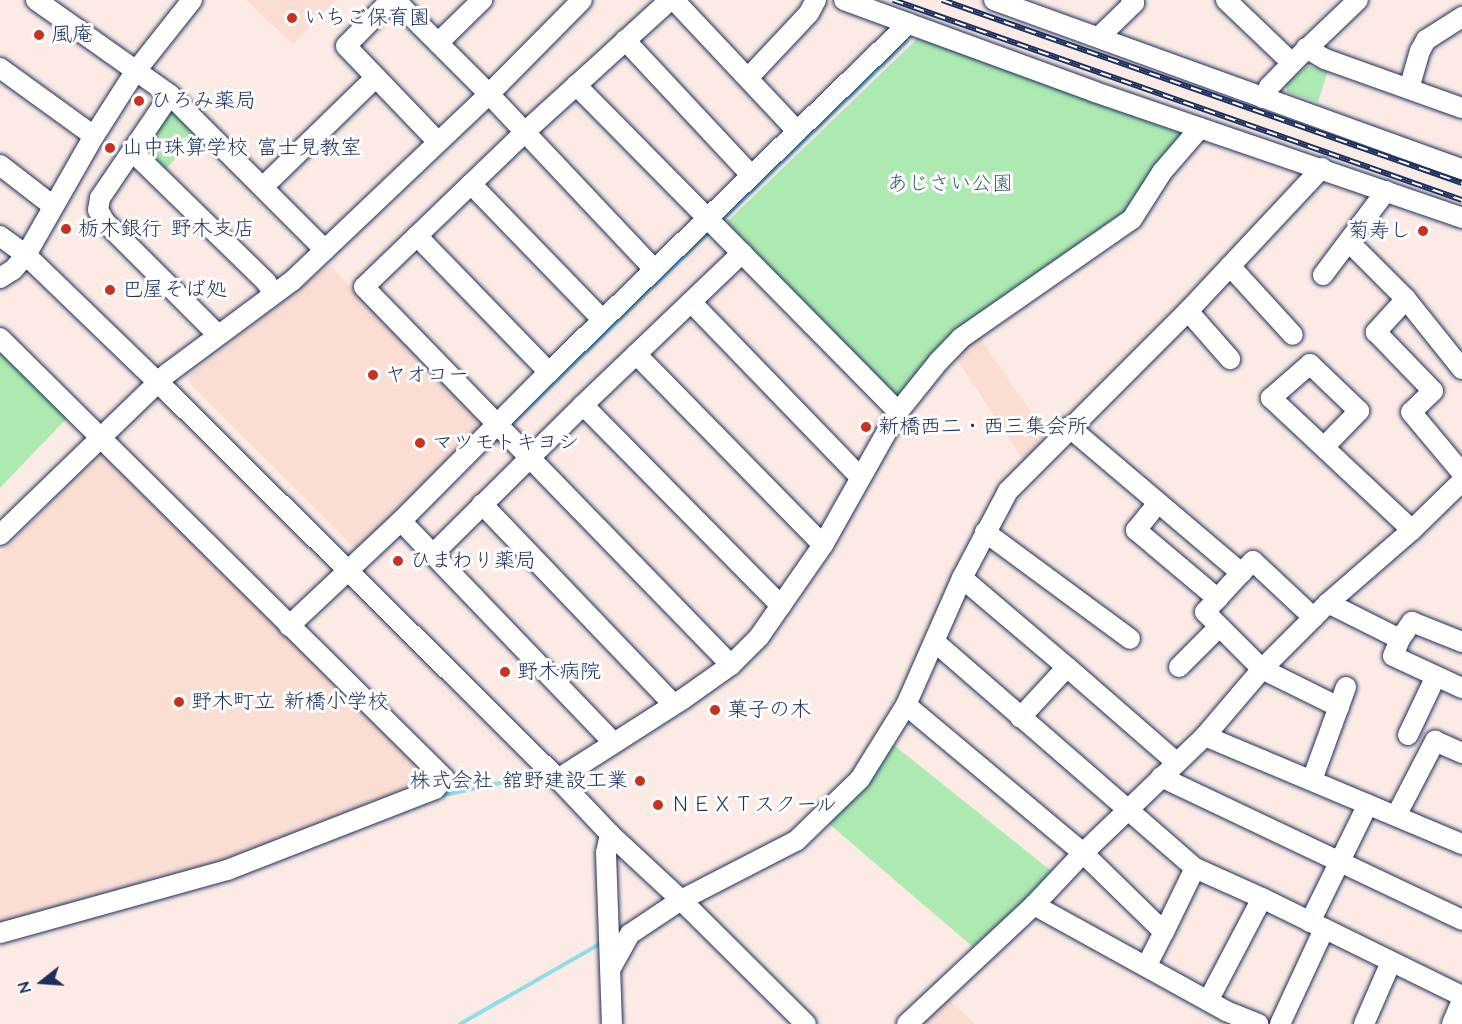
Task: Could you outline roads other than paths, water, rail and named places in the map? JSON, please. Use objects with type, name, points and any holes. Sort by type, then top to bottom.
[{"type":"street","points":[[36,0],[170,95],[264,186],[325,250]]},
{"type":"street","points":[[0,279],[19,264],[26,255],[94,136],[135,72],[192,0]]},
{"type":"street","points":[[391,0],[346,46],[438,142]]},
{"type":"street","points":[[395,0],[489,94],[654,269]]},
{"type":"street","points":[[438,43],[482,0]]},
{"type":"street","points":[[0,535],[159,382],[274,294],[325,250],[489,94],[582,0]]},
{"type":"street","points":[[731,665],[364,287],[525,132],[672,0],[749,76],[797,131]]},
{"type":"street","points":[[749,76],[809,13],[816,0]]},
{"type":"street","points":[[844,0],[1200,128],[1322,168],[1462,218]]},
{"type":"street","points":[[994,0],[1462,169]]},
{"type":"street","points":[[1099,37],[1134,3],[1131,0]]},
{"type":"street","points":[[1226,0],[1292,63]]},
{"type":"street","points":[[1263,98],[1269,87],[1348,3]]},
{"type":"street","points":[[1409,89],[1420,51],[1426,40],[1462,17]]},
{"type":"street","points":[[289,626],[499,425],[602,319],[909,23]]},
{"type":"street","points":[[625,40],[752,175]]},
{"type":"street","points":[[1306,48],[1325,60],[1462,108]]},
{"type":"street","points":[[0,68],[94,136]]},
{"type":"street","points":[[264,186],[376,77]]},
{"type":"street","points":[[576,85],[898,412]]},
{"type":"street","points":[[170,95],[134,153],[100,198],[98,210],[105,222],[218,335]]},
{"type":"street","points":[[558,779],[731,665],[759,637],[823,545],[898,412],[939,361],[961,338],[1132,219],[1161,172],[1200,128]]},
{"type":"street","points":[[134,153],[266,282],[274,294]]},
{"type":"street","points":[[0,165],[53,206]]},
{"type":"street","points":[[611,968],[630,934],[681,900],[796,841],[860,780],[906,705],[962,579],[1008,492],[1069,427],[1188,310],[1322,168]]},
{"type":"street","points":[[471,184],[602,319]]},
{"type":"street","points":[[1323,275],[1350,243],[1386,191]]},
{"type":"street","points":[[0,236],[26,255],[159,382],[558,779],[610,834],[681,900],[806,1024]]},
{"type":"street","points":[[417,236],[549,372]]},
{"type":"street","points":[[1350,243],[1406,299],[1462,369]]},
{"type":"street","points":[[434,554],[583,405],[742,253]]},
{"type":"street","points":[[1230,266],[1293,335]]},
{"type":"street","points":[[1406,299],[1376,332],[1433,391],[1412,412],[1462,473]]},
{"type":"street","points":[[691,302],[860,477]]},
{"type":"street","points":[[1188,310],[1230,359]]},
{"type":"street","points":[[0,338],[444,778],[441,785],[227,870],[0,933]]},
{"type":"street","points":[[636,354],[823,545]]},
{"type":"street","points":[[583,405],[781,606]]},
{"type":"street","points":[[1069,427],[1241,573]]},
{"type":"street","points":[[1325,446],[1412,530]]},
{"type":"street","points":[[908,1024],[1034,905],[1083,853],[1205,736],[1262,669],[1328,603],[1412,530],[1462,481]]},
{"type":"street","points":[[1158,502],[1136,530],[1218,599]]},
{"type":"street","points":[[482,504],[673,704]]},
{"type":"street","points":[[401,520],[613,742]]},
{"type":"street","points":[[985,532],[1130,639]]},
{"type":"street","points":[[1314,618],[1253,561],[1205,612],[1262,669],[1338,707]]},
{"type":"street","points":[[962,579],[1176,762]]},
{"type":"street","points":[[1328,603],[1400,639]]},
{"type":"street","points":[[1461,638],[1412,622],[1392,656],[1462,688]]},
{"type":"street","points":[[1179,667],[1219,627]]},
{"type":"street","points":[[935,642],[1020,718],[1130,809],[1195,868],[1262,898],[1462,996]]},
{"type":"street","points":[[1020,718],[1067,667]]},
{"type":"street","points":[[1408,735],[1436,676]]},
{"type":"street","points":[[1312,780],[1346,687]]},
{"type":"street","points":[[906,705],[1083,853],[1164,932]]},
{"type":"street","points":[[1205,736],[1462,844]]},
{"type":"street","points":[[1396,816],[1435,741],[1462,753]]},
{"type":"street","points":[[1161,777],[1462,920]]},
{"type":"street","points":[[1280,1024],[1317,925],[1337,862],[1368,804]]},
{"type":"street","points":[[610,834],[606,853],[612,1024]]},
{"type":"street","points":[[1148,965],[1195,868]]},
{"type":"street","points":[[1208,1001],[1262,898]]},
{"type":"street","points":[[1034,905],[1148,965],[1208,1001],[1223,1017],[1259,1024]]},
{"type":"street","points":[[1364,1024],[1390,962]]},
{"type":"street","points":[[1452,1024],[1462,1001]]},
{"type":"waterway","points":[[727,215],[907,41]]},
{"type":"waterway","points":[[516,420],[708,233]]},
{"type":"waterway","points":[[440,796],[527,777]]},
{"type":"waterway","points":[[460,1024],[603,942]]},
{"type":"railway","points":[[893,0],[1462,200]]},
{"type":"railway","points":[[942,0],[1462,183]]},
{"type":"place","name":"いちご保育園","points":[[292,18]]},
{"type":"place","name":"風庵","points":[[39,35]]},
{"type":"place","name":"ひろみ薬局","points":[[139,101]]},
{"type":"place","name":"山中珠算学校 富士見教室","points":[[110,148]]},
{"type":"place","name":"栃木銀行 野木支店","points":[[66,229]]},
{"type":"place","name":"菊寿し","points":[[1423,231]]},
{"type":"place","name":"巴屋そば処","points":[[110,290]]},
{"type":"place","name":"ヤオコー","points":[[373,375]]},
{"type":"place","name":"新橋西二・西三集会所","points":[[866,427]]},
{"type":"place","name":"マツモトキヨシ","points":[[420,443]]},
{"type":"place","name":"ひまわり薬局","points":[[398,561]]},
{"type":"place","name":"野木病院","points":[[505,672]]},
{"type":"place","name":"野木町立 新橋小学校","points":[[179,702]]},
{"type":"place","name":"菓子の木","points":[[715,710]]},
{"type":"place","name":"株式会社 舘野建設工業","points":[[640,781]]},
{"type":"place","name":"ＮＥＸＴスクール","points":[[658,805]]},
{"type":"park label","name":"あじさい公園","points":[[950,184]]}]
